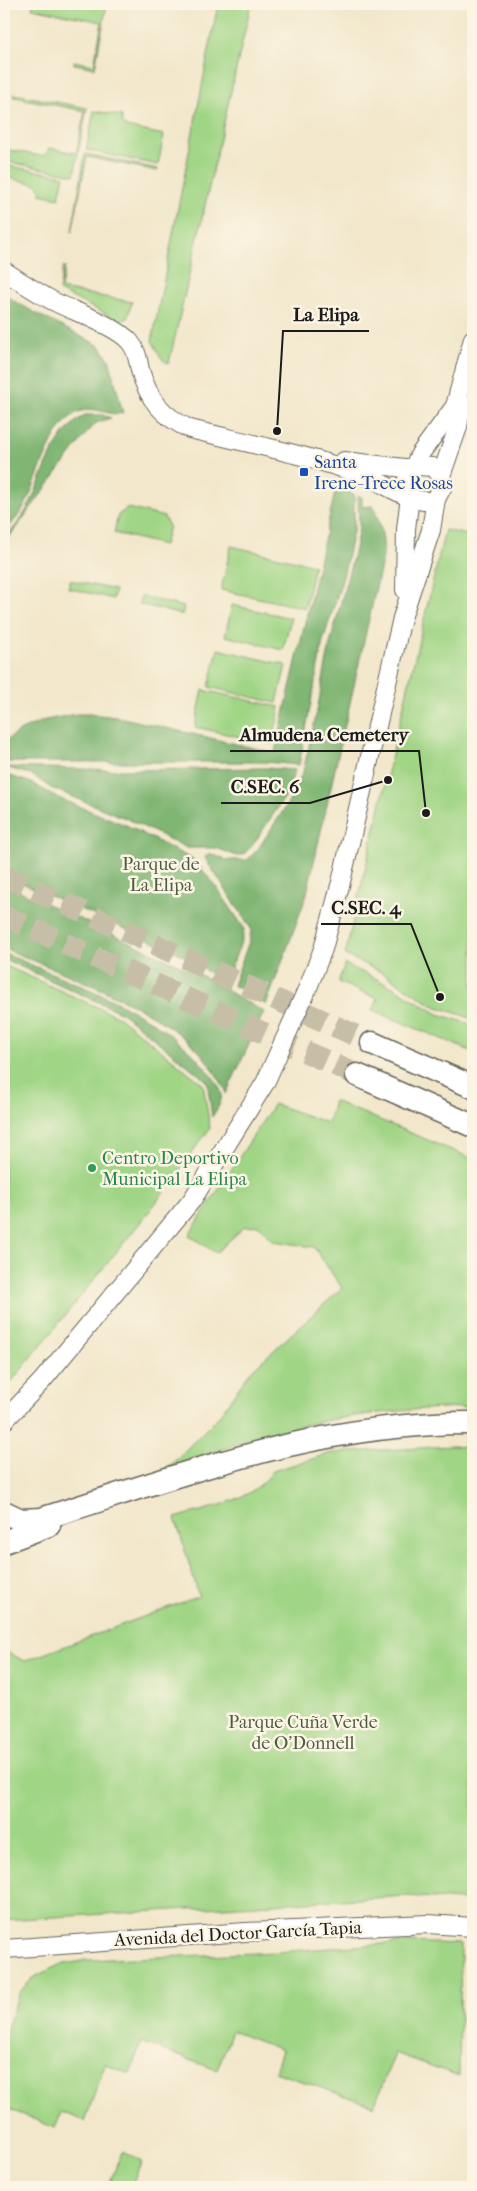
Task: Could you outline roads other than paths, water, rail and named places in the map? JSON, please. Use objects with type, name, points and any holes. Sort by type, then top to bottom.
[{"type":"highway","points":[[372,1043],[473,1087]]},
{"type":"highway","points":[[358,1075],[473,1126]]},
{"type":"highway","points":[[4,1512],[21,1520],[41,1519],[256,1451],[317,1438],[396,1426],[468,1424]]},
{"type":"highway","points":[[4,1542],[185,1474]]},
{"type":"street","points":[[4,271],[52,301],[118,332],[130,341],[137,354],[149,394],[162,412],[174,422],[190,429],[316,458],[416,468],[432,467],[442,476]]},
{"type":"street","points":[[402,618],[407,564],[406,529],[410,496],[406,482],[416,468],[420,454],[452,411],[466,369],[473,339]]},
{"type":"street","points":[[4,1432],[42,1381],[192,1200],[244,1120],[265,1083],[287,1033],[323,949],[339,892],[402,618],[431,530],[436,499],[443,486],[442,476],[458,428],[466,369]]},
{"type":"street","points":[[316,458],[423,502],[436,499]]},
{"type":"street","points":[[4,1421],[42,1381]]},
{"type":"street","name":"Avenida del Doctor García Tapia","points":[[4,1949],[246,1932],[428,1924],[473,1927]]},
{"type":"tunnel","points":[[4,876],[372,1043]]},
{"type":"tunnel","points":[[4,916],[357,1075]]},
{"type":"place","name":"La Elipa","points":[[277,431]]},
{"type":"place","name":"Santa Irene-Trece Rosas","points":[[304,472]]},
{"type":"place","name":"C.SEC. 6","points":[[388,780]]},
{"type":"place","name":"Almudena Cemetery","points":[[426,813]]},
{"type":"place","name":"C.SEC. 4","points":[[440,997]]},
{"type":"place","name":"Centro Deportivo Municipal La Elipa","points":[[92,1168]]},
{"type":"park label","name":"Parque de La Elipa","points":[[161,874]]},
{"type":"park label","name":"Parque Cuña Verde de O'Donnell","points":[[303,1732]]}]
